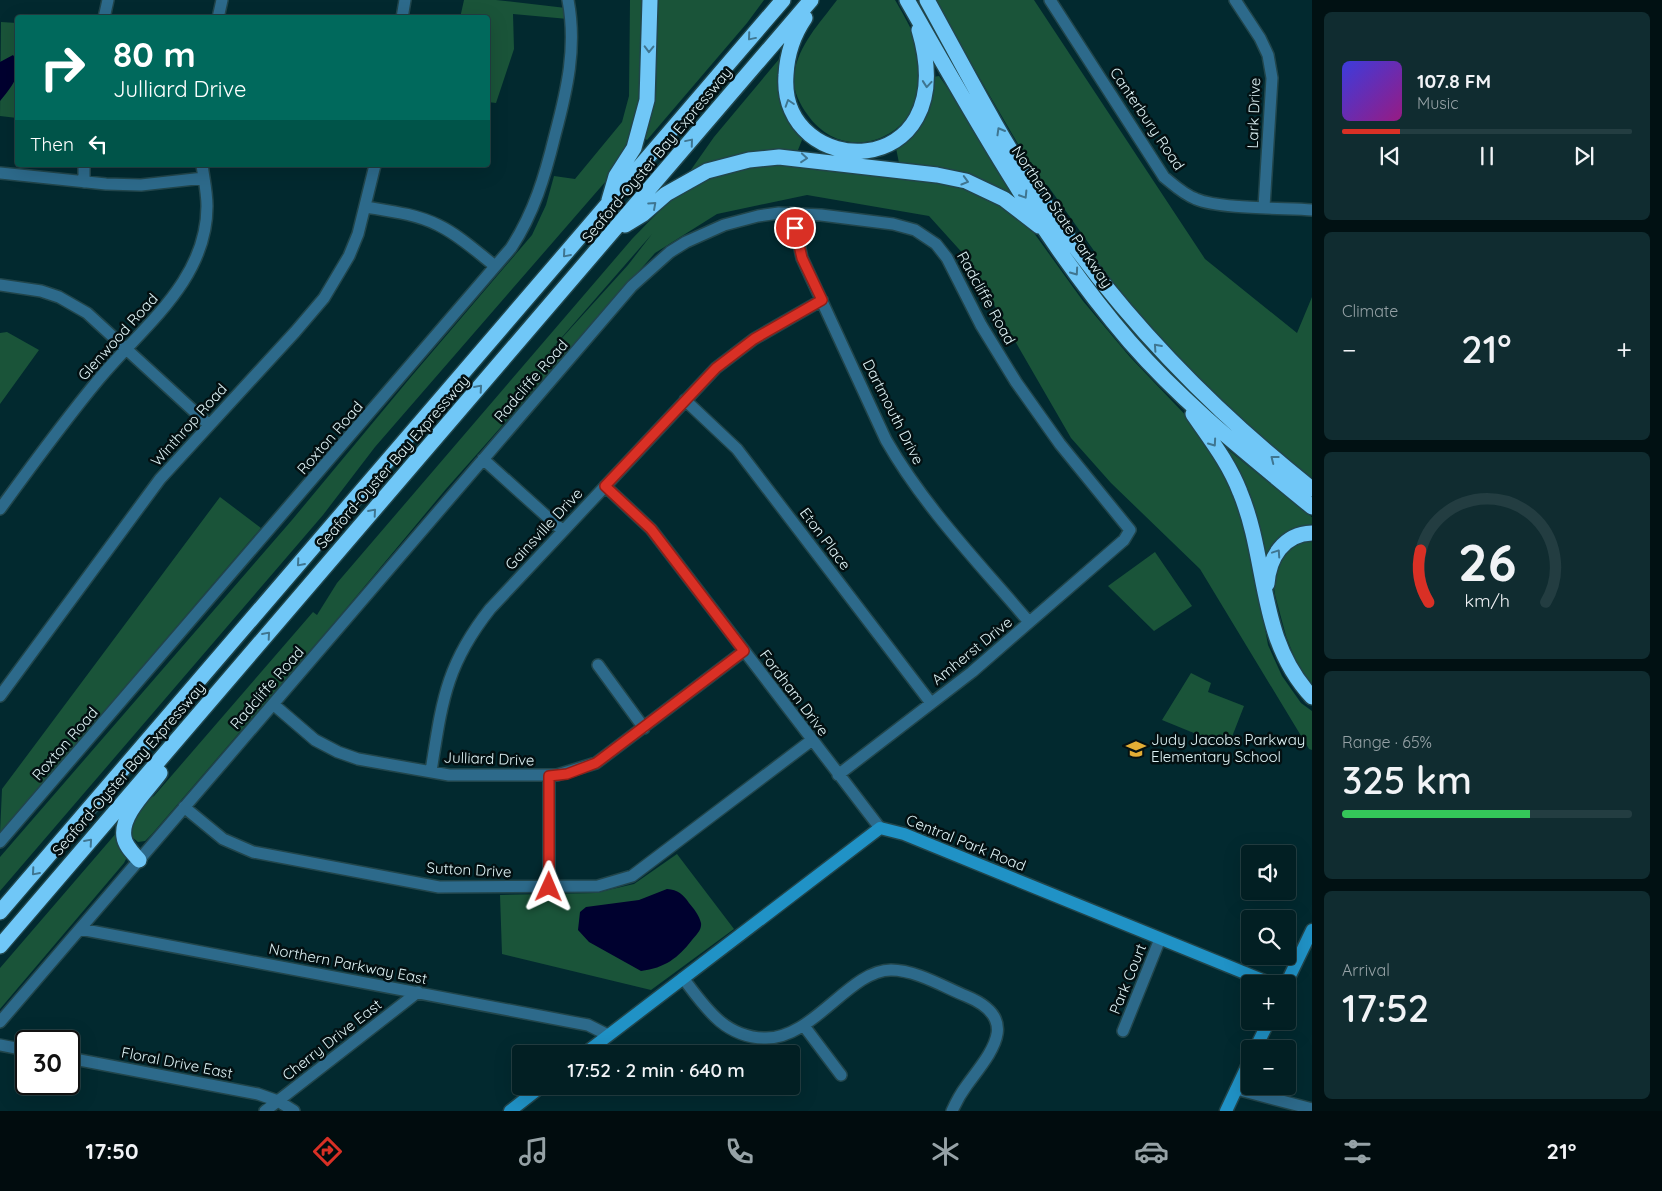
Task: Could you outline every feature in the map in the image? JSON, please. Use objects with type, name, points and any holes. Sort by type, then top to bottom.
[{"type":"highway","points":[[606,207],[616,176],[634,148],[647,100],[650,0]]},
{"type":"highway","name":"Seaford-Oyster Bay Expressway","points":[[0,912],[783,0]]},
{"type":"highway","name":"Seaford-Oyster Bay Expressway","points":[[0,946],[811,0]]},
{"type":"highway","points":[[818,0],[798,28],[791,49],[785,84],[787,97],[791,110],[803,128],[816,139],[832,148],[850,152],[867,152],[886,146],[904,135],[920,113],[925,99],[927,62],[917,23],[908,2]]},
{"type":"highway","name":"Northern State Parkway","points":[[927,0],[1032,184],[1081,255],[1156,346],[1200,393],[1262,450],[1312,489]]},
{"type":"highway","name":"Northern State Parkway","points":[[908,2],[1047,232],[1102,308],[1174,389],[1226,436],[1312,507]]},
{"type":"highway","points":[[614,232],[643,214],[666,194],[707,171],[749,160],[780,156],[966,180],[984,187],[1004,199],[1047,232]]},
{"type":"highway","points":[[1174,389],[1223,458],[1240,492],[1271,620],[1281,653],[1301,685],[1312,697]]},
{"type":"highway","points":[[1266,593],[1268,572],[1276,553],[1290,539],[1299,534],[1312,533]]},
{"type":"highway","points":[[139,860],[124,839],[124,826],[128,816],[236,672]]},
{"type":"street","points":[[105,15],[108,0]]},
{"type":"street","points":[[219,15],[222,0]]},
{"type":"street","points":[[403,15],[406,0]]},
{"type":"street","name":"Roxton Road","points":[[0,842],[496,266],[522,231],[533,210],[544,179],[571,66],[572,32],[568,0]]},
{"type":"street","name":"Canterbury Road","points":[[1050,0],[1164,177],[1182,192],[1198,200],[1312,210]]},
{"type":"street","name":"Lark Drive","points":[[1235,0],[1264,47],[1272,78],[1264,207]]},
{"type":"street","points":[[84,167],[84,182]]},
{"type":"street","name":"Glenwood Road","points":[[0,509],[70,413],[177,293],[196,258],[206,215],[202,167]]},
{"type":"street","name":"Winthrop Road","points":[[0,696],[160,479],[324,298],[349,256],[366,207],[375,167]]},
{"type":"street","points":[[0,173],[84,182],[141,185],[204,178]]},
{"type":"street","points":[[366,207],[409,215],[438,225],[454,234],[496,266]]},
{"type":"street","name":"Dartmouth Drive","points":[[792,213],[802,258],[886,440],[902,468],[934,513],[1030,622]]},
{"type":"street","name":"Radcliffe Road","points":[[0,1022],[632,286],[670,252],[686,242],[724,225],[758,216],[792,213],[822,215],[893,224],[916,230],[936,244],[947,258],[981,325],[1016,382],[1060,444],[1128,525],[1128,534],[1120,544]]},
{"type":"street","points":[[0,286],[41,291],[59,297],[87,313],[208,424]]},
{"type":"street","name":"Gainsville Drive","points":[[431,771],[443,698],[451,672],[464,646],[490,609],[716,368],[754,339],[822,300]]},
{"type":"street","name":"Eton Place","points":[[685,400],[737,449],[931,703]]},
{"type":"street","points":[[483,460],[563,531]]},
{"type":"street","name":"Fordham Drive","points":[[605,486],[651,529],[880,828]]},
{"type":"street","name":"Amherst Drive","points":[[838,775],[972,672],[1120,544]]},
{"type":"street","name":"Julliard Drive","points":[[272,704],[315,740],[338,752],[376,763],[476,776],[549,776],[567,774],[596,763],[744,651]]},
{"type":"street","points":[[598,665],[644,728]]},
{"type":"street","name":"Sutton Drive","points":[[184,807],[223,839],[253,852],[439,886],[598,886],[632,876],[812,740]]},
{"type":"street","points":[[549,776],[549,887]]},
{"type":"street","points":[[595,1045],[880,828]]},
{"type":"street","name":"Central Park Road","points":[[880,828],[904,834],[1250,975]]},
{"type":"street","name":"Northern Parkway East","points":[[80,929],[588,1025],[608,1035]]},
{"type":"street","points":[[1290,975],[1312,930]]},
{"type":"street","name":"Park Court","points":[[1123,1031],[1160,939]]},
{"type":"street","points":[[683,978],[709,1012],[723,1026],[749,1037],[771,1038],[804,1026],[865,980],[873,975],[890,970],[910,974],[986,1006],[994,1017],[997,1027],[996,1042],[965,1087],[952,1111]]},
{"type":"street","name":"Cherry Drive East","points":[[265,1111],[418,992]]},
{"type":"street","points":[[804,1026],[841,1075]]},
{"type":"street","points":[[0,1045],[15,1048]]},
{"type":"street","name":"Floral Drive East","points":[[80,1060],[258,1094],[278,1101],[294,1111]]},
{"type":"street","points":[[1226,1111],[1241,1079]]},
{"type":"street","points":[[1236,1090],[1312,1109]]},
{"type":"street","points":[[510,1111],[530,1095]]},
{"type":"green space","points":[[464,0],[496,0],[566,8],[568,19],[513,14],[514,49],[496,103],[490,102],[490,15],[461,15]]},
{"type":"green space","points":[[630,0],[646,0],[645,86],[632,140],[606,181],[375,447],[323,515],[0,891],[0,857],[292,520],[532,235],[546,205],[554,176],[575,179],[622,122],[629,96]]},
{"type":"green space","points":[[657,0],[764,0],[747,23],[647,140],[644,138],[656,97]]},
{"type":"green space","points":[[837,0],[895,0],[911,28],[922,60],[923,81],[917,102],[906,119],[892,132],[875,140],[857,142],[839,139],[822,130],[804,110],[795,90],[794,75],[800,54],[811,35]]},
{"type":"green space","points":[[934,0],[1034,0],[1205,259],[1297,333],[1312,297],[1312,479],[1252,429],[1197,376],[1144,319],[1094,259],[1097,255],[1048,186],[1039,180]]},
{"type":"green space","points":[[1,22],[15,23],[15,118],[0,116]]},
{"type":"green space","points":[[780,58],[783,61],[804,135],[798,150],[735,155],[688,174],[714,137]]},
{"type":"green space","points":[[939,76],[967,115],[1017,196],[1012,199],[985,184],[945,170],[899,163],[896,148],[913,133],[924,117],[931,100],[933,77]]},
{"type":"green space","points":[[794,163],[963,184],[1018,215],[1034,233],[1083,301],[1130,357],[1193,423],[1218,459],[1247,528],[1268,645],[1282,676],[1301,703],[1312,711],[1312,750],[1309,749],[1200,569],[1111,483],[1071,438],[967,258],[929,216],[807,195],[717,214],[655,253],[446,489],[339,617],[152,834],[145,841],[138,842],[132,837],[134,819],[144,803],[154,796],[313,612],[317,615],[337,583],[632,239],[656,214],[683,191],[703,179],[736,168]],"holes":[[[652,234],[628,265],[542,360]]]},
{"type":"green space","points":[[7,332],[39,350],[0,404],[0,333]]},
{"type":"green space","points":[[1226,448],[1312,517],[1312,525],[1289,532],[1278,541],[1265,560],[1222,449]]},
{"type":"green space","points":[[220,497],[261,528],[0,833],[2,789]]},
{"type":"green space","points":[[1312,537],[1312,686],[1297,664],[1286,636],[1275,595],[1272,574],[1289,546]]},
{"type":"green space","points":[[1155,552],[1192,606],[1154,631],[1108,586]]},
{"type":"green space","points":[[1191,673],[1211,683],[1208,692],[1244,706],[1228,747],[1162,720]]},
{"type":"green space","points":[[118,831],[127,857],[124,863],[0,1009],[0,968]]},
{"type":"green space","points":[[677,854],[734,929],[651,990],[502,954],[500,895],[595,893],[634,884]]},
{"type":"water","points":[[13,55],[15,58],[15,80],[0,101],[0,62]]},
{"type":"water","points":[[667,889],[677,891],[685,897],[698,915],[701,928],[682,952],[664,965],[641,971],[589,942],[578,930],[580,912],[586,907],[639,900]]},
{"type":"place","name":"Judy Jacobs Parkway Elementary School","points":[[1136,749]]},
{"type":"route","points":[[549,887],[549,776],[567,774],[596,763],[744,651],[651,529],[605,486],[716,368],[754,339],[822,300],[802,258],[795,228]]}]
